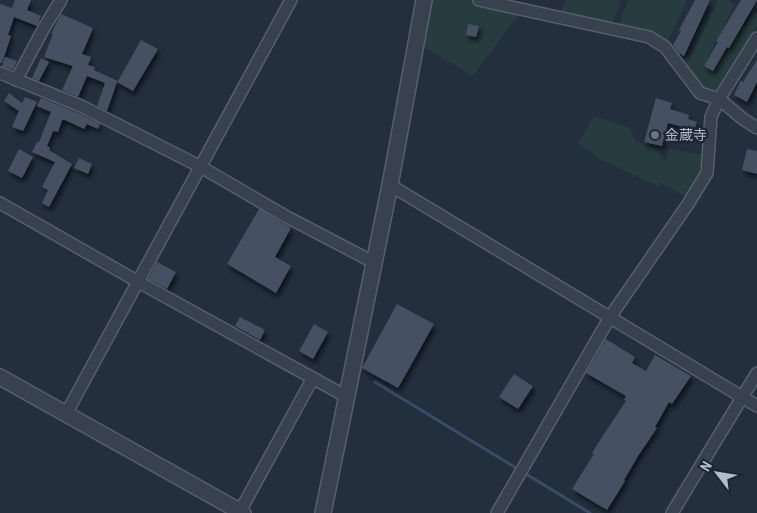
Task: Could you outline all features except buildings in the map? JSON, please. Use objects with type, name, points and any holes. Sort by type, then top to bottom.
[{"type":"street","points":[[16,80],[61,0]]},
{"type":"street","points":[[66,414],[291,0]]},
{"type":"street","points":[[323,513],[390,185],[424,0]]},
{"type":"street","points":[[479,0],[649,37],[665,47],[700,93],[719,100],[757,128]]},
{"type":"street","points":[[498,513],[610,317],[688,204],[707,173],[711,117],[719,100],[757,38]]},
{"type":"street","points":[[0,73],[81,106],[201,167],[287,217],[374,262]]},
{"type":"street","points":[[390,185],[757,406]]},
{"type":"street","points":[[0,203],[138,282],[347,397]]},
{"type":"street","points":[[672,513],[757,373]]},
{"type":"street","points":[[0,377],[241,512],[313,378]]},
{"type":"green space","points":[[424,0],[479,0],[523,9],[473,76],[415,42]]},
{"type":"green space","points":[[566,0],[621,0],[613,22],[561,13]]},
{"type":"green space","points":[[628,0],[687,0],[665,47],[618,30]]},
{"type":"green space","points":[[718,0],[728,0],[734,6],[704,66],[713,71],[754,13],[757,15],[757,27],[717,96],[700,93],[678,64],[692,54]]},
{"type":"green space","points":[[594,116],[630,128],[635,141],[657,149],[665,162],[669,149],[706,155],[707,173],[690,200],[660,182],[659,187],[600,159],[578,143]]},
{"type":"waterway","points":[[375,382],[590,513]]},
{"type":"place","name":"金蔵寺","points":[[655,135]]}]
